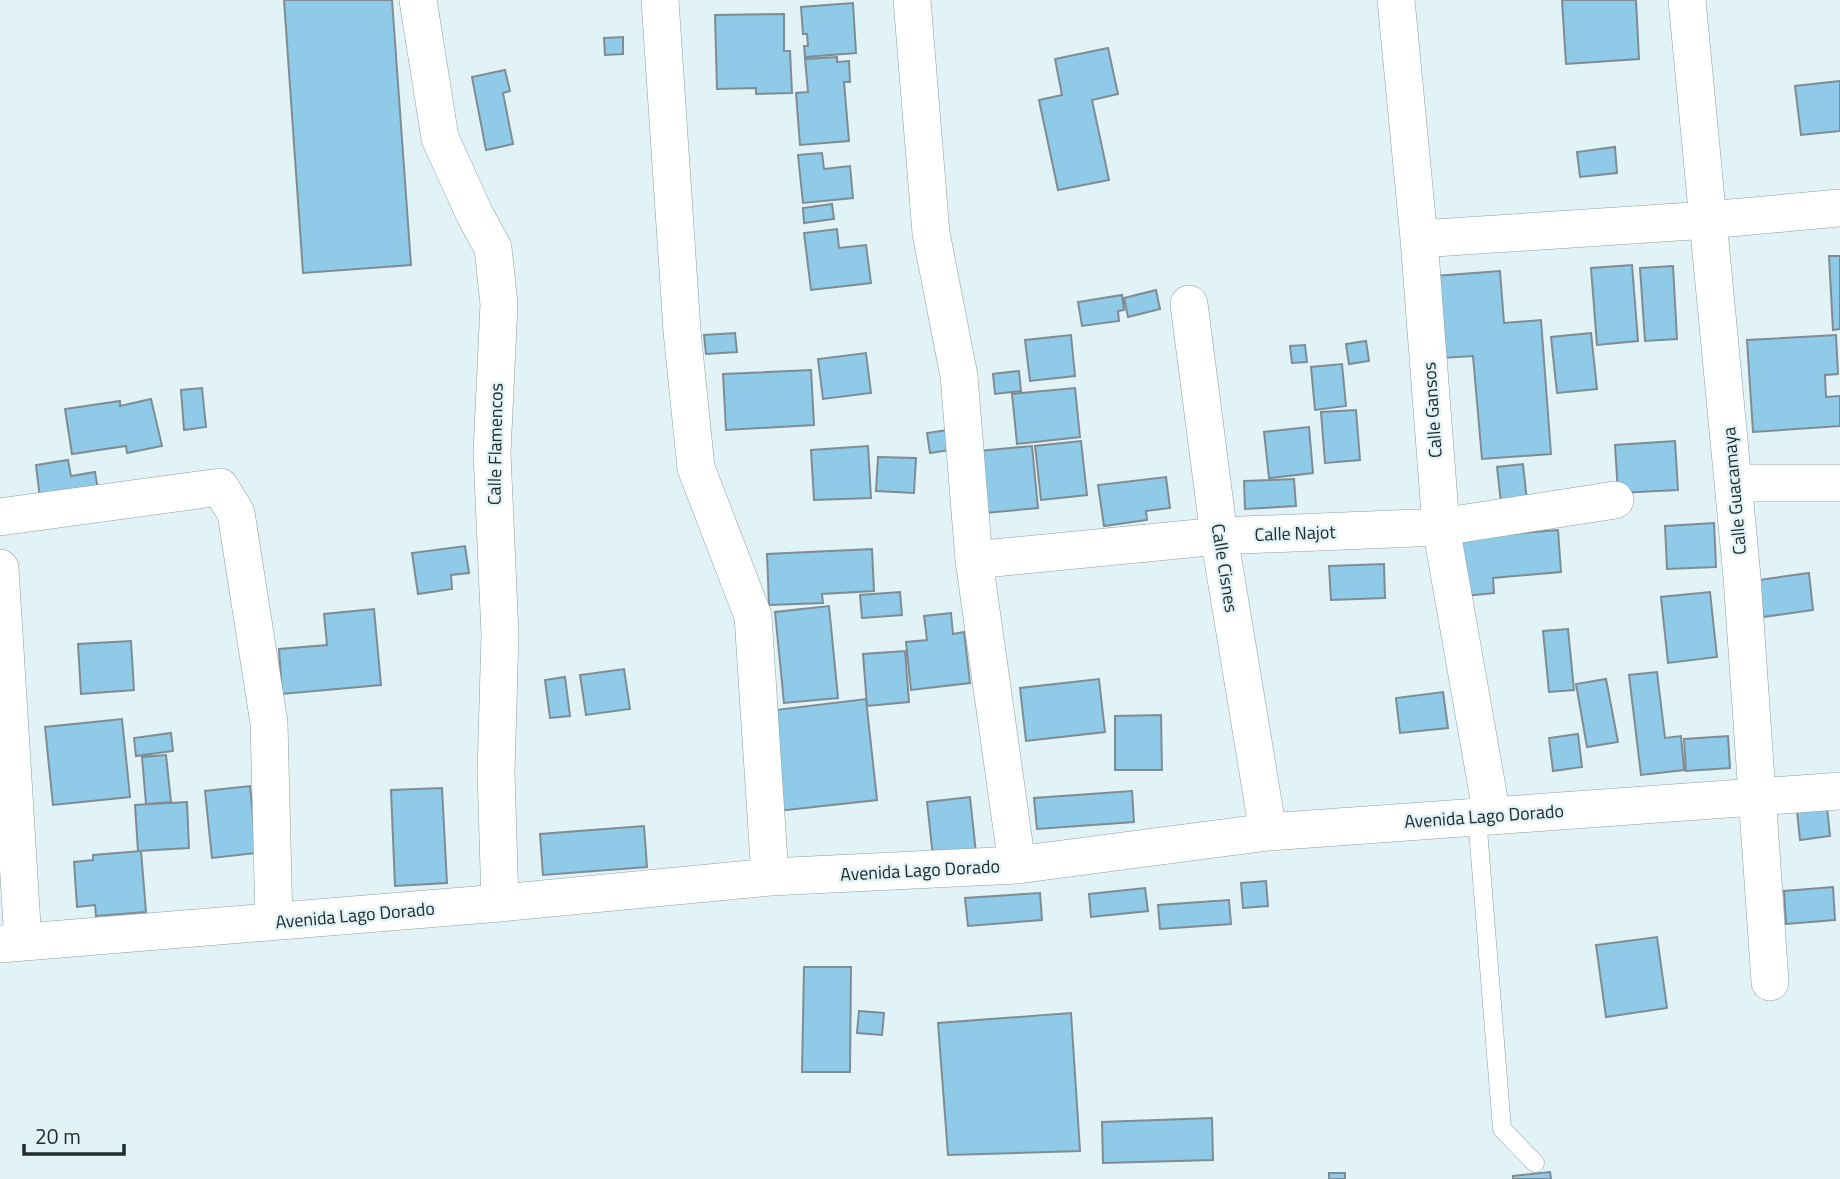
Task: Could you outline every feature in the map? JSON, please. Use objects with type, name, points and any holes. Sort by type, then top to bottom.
[{"type":"street","name":"Calle Flamencos","points":[[418,0],[440,138],[475,215],[493,247],[499,304],[492,453],[500,635],[496,772],[500,903]]},
{"type":"street","points":[[660,0],[682,331],[696,468],[753,616],[770,877]]},
{"type":"street","points":[[912,0],[931,233],[959,376],[974,560],[1017,865]]},
{"type":"street","name":"Calle Gansos","points":[[1396,0],[1419,239],[1441,527],[1485,816]]},
{"type":"street","name":"Calle Guacamaya","points":[[1687,0],[1742,577],[1770,982]]},
{"type":"street","points":[[1419,239],[1708,220],[1840,208]]},
{"type":"street","name":"Calle Cisnes","points":[[1189,304],[1219,536],[1268,832]]},
{"type":"street","points":[[1733,482],[1840,483]]},
{"type":"street","points":[[0,517],[220,487],[236,513],[269,723],[274,921]]},
{"type":"street","name":"Calle Najot","points":[[974,560],[1219,536],[1441,527],[1615,500]]},
{"type":"street","points":[[0,568],[12,943]]},
{"type":"street","name":"Avenida Lago Dorado","points":[[12,943],[500,903],[770,877],[1017,865],[1268,832],[1840,791]]},
{"type":"lane","points":[[1485,816],[1502,1129],[1535,1163]]},
{"type":"building","points":[[284,0],[392,0],[411,265],[303,273]]},
{"type":"building","points":[[1562,0],[1636,0],[1639,59],[1566,64]]},
{"type":"building","points":[[853,3],[856,53],[805,57],[804,46],[808,46],[807,34],[803,34],[801,7]]},
{"type":"building","points":[[784,14],[784,51],[790,51],[792,93],[756,94],[756,88],[717,89],[715,15]]},
{"type":"building","points":[[623,37],[623,54],[605,55],[604,38]]},
{"type":"building","points":[[1108,48],[1118,94],[1092,100],[1109,180],[1058,190],[1039,100],[1062,95],[1055,59]]},
{"type":"building","points":[[837,57],[837,62],[849,61],[850,82],[844,82],[849,141],[800,145],[796,93],[808,92],[805,59]]},
{"type":"building","points":[[505,70],[510,91],[503,93],[513,144],[486,150],[472,77]]},
{"type":"building","points":[[1840,81],[1840,131],[1801,135],[1795,86]]},
{"type":"building","points":[[1615,147],[1617,173],[1580,177],[1577,152]]},
{"type":"building","points":[[822,153],[824,169],[850,166],[853,198],[803,203],[798,155]]},
{"type":"building","points":[[832,204],[834,219],[804,223],[803,208]]},
{"type":"building","points":[[837,229],[839,248],[866,245],[871,283],[811,290],[804,233]]},
{"type":"building","points":[[1829,256],[1840,256],[1840,329],[1833,330]]},
{"type":"building","points":[[1632,265],[1638,341],[1597,345],[1591,268]]},
{"type":"building","points":[[1673,266],[1677,339],[1645,341],[1640,268]]},
{"type":"building","points":[[1500,271],[1504,323],[1541,320],[1551,454],[1482,459],[1473,356],[1442,358],[1435,276]]},
{"type":"building","points":[[1156,290],[1160,309],[1128,317],[1124,298]]},
{"type":"building","points":[[1122,295],[1124,310],[1118,311],[1119,321],[1082,326],[1078,302]]},
{"type":"building","points":[[735,333],[737,352],[706,354],[704,335]]},
{"type":"building","points":[[1591,333],[1597,389],[1557,393],[1551,337]]},
{"type":"building","points":[[1071,335],[1075,376],[1030,381],[1025,340]]},
{"type":"building","points":[[1836,335],[1838,374],[1825,375],[1826,397],[1840,396],[1840,426],[1753,432],[1747,340]]},
{"type":"building","points":[[1366,341],[1369,361],[1349,364],[1346,344]]},
{"type":"building","points":[[1305,345],[1307,362],[1292,363],[1290,346]]},
{"type":"building","points":[[866,353],[871,393],[823,399],[818,359]]},
{"type":"building","points":[[1342,364],[1346,406],[1315,410],[1311,367]]},
{"type":"building","points":[[811,370],[814,425],[726,430],[723,374]]},
{"type":"building","points":[[1019,371],[1021,391],[995,394],[993,374]]},
{"type":"building","points":[[202,388],[206,427],[184,430],[181,390]]},
{"type":"building","points":[[1075,388],[1080,437],[1017,444],[1012,394]]},
{"type":"building","points":[[151,399],[162,446],[127,453],[126,446],[72,454],[65,409],[120,401],[120,406]]},
{"type":"building","points":[[1356,410],[1360,460],[1325,463],[1321,412]]},
{"type":"building","points":[[1309,427],[1313,473],[1269,478],[1264,432]]},
{"type":"building","points":[[948,430],[950,450],[930,453],[927,433]]},
{"type":"building","points":[[1081,441],[1087,495],[1041,500],[1035,446]]},
{"type":"building","points":[[1675,441],[1678,490],[1618,493],[1615,445]]},
{"type":"building","points":[[868,446],[871,498],[814,500],[811,450]]},
{"type":"building","points":[[1032,446],[1038,508],[985,513],[979,451]]},
{"type":"building","points":[[878,457],[916,458],[914,493],[876,491]]},
{"type":"building","points":[[68,460],[71,476],[95,472],[98,490],[40,498],[36,465]]},
{"type":"building","points":[[1523,464],[1527,501],[1501,503],[1497,467]]},
{"type":"building","points":[[1166,477],[1170,508],[1146,511],[1147,520],[1104,526],[1098,485]]},
{"type":"building","points":[[1294,479],[1296,506],[1245,509],[1244,481]]},
{"type":"building","points":[[1714,523],[1716,567],[1667,569],[1665,526]]},
{"type":"building","points":[[1558,530],[1561,572],[1493,578],[1494,593],[1465,596],[1461,538]]},
{"type":"building","points":[[465,546],[469,573],[451,575],[452,589],[418,594],[412,553]]},
{"type":"building","points":[[872,549],[874,591],[822,594],[823,603],[769,605],[767,554]]},
{"type":"building","points":[[1384,564],[1385,598],[1331,600],[1329,566]]},
{"type":"building","points":[[1809,573],[1813,610],[1763,617],[1759,580]]},
{"type":"building","points":[[900,592],[902,615],[862,618],[860,595]]},
{"type":"building","points":[[1710,592],[1717,657],[1668,663],[1661,597]]},
{"type":"building","points":[[829,606],[838,698],[784,703],[775,612]]},
{"type":"building","points":[[374,609],[381,685],[282,694],[279,649],[327,645],[324,614]]},
{"type":"building","points":[[951,613],[953,634],[964,632],[970,683],[911,690],[906,642],[927,640],[924,616]]},
{"type":"building","points":[[1568,629],[1574,690],[1549,692],[1543,631]]},
{"type":"building","points":[[131,641],[134,690],[81,694],[78,644]]},
{"type":"building","points":[[905,651],[909,702],[867,706],[863,654]]},
{"type":"building","points":[[624,669],[630,709],[586,715],[580,675]]},
{"type":"building","points":[[1657,672],[1665,738],[1681,736],[1684,770],[1641,775],[1629,675]]},
{"type":"building","points":[[565,677],[570,716],[550,718],[545,680]]},
{"type":"building","points":[[1099,679],[1105,732],[1026,741],[1020,688]]},
{"type":"building","points":[[1606,679],[1618,742],[1587,747],[1576,684]]},
{"type":"building","points":[[1443,692],[1448,728],[1400,733],[1396,698]]},
{"type":"building","points":[[866,699],[877,800],[778,811],[767,711]]},
{"type":"building","points":[[1161,715],[1162,770],[1115,770],[1115,716]]},
{"type":"building","points":[[122,719],[130,797],[53,805],[45,727]]},
{"type":"building","points":[[171,733],[173,751],[136,756],[134,738]]},
{"type":"building","points":[[1578,734],[1582,767],[1553,771],[1549,738]]},
{"type":"building","points":[[1728,736],[1730,768],[1686,771],[1684,739]]},
{"type":"building","points":[[166,755],[171,802],[146,804],[142,757]]},
{"type":"building","points":[[250,786],[257,853],[212,858],[205,791]]},
{"type":"building","points":[[442,788],[447,883],[395,886],[391,790]]},
{"type":"building","points":[[1132,791],[1134,822],[1037,829],[1034,798]]},
{"type":"building","points":[[970,797],[976,853],[933,857],[927,802]]},
{"type":"building","points":[[187,802],[189,848],[138,851],[135,805]]},
{"type":"building","points":[[1827,807],[1830,836],[1800,840],[1797,811]]},
{"type":"building","points":[[644,826],[647,867],[543,875],[540,834]]},
{"type":"building","points":[[141,851],[146,912],[96,916],[95,905],[77,907],[74,862],[93,860],[93,855]]},
{"type":"building","points":[[1266,881],[1268,906],[1243,908],[1241,883]]},
{"type":"building","points":[[1833,887],[1835,920],[1786,924],[1784,891]]},
{"type":"building","points":[[1145,888],[1148,911],[1091,917],[1089,894]]},
{"type":"building","points":[[1040,893],[1042,920],[968,926],[965,898]]},
{"type":"building","points":[[1229,900],[1231,924],[1160,929],[1158,905]]},
{"type":"building","points":[[1657,937],[1667,1008],[1606,1017],[1596,945]]},
{"type":"building","points":[[804,967],[851,967],[850,1072],[802,1072]]},
{"type":"building","points":[[859,1011],[884,1013],[882,1035],[857,1033]]},
{"type":"building","points":[[1071,1013],[1080,1151],[948,1155],[938,1023]]},
{"type":"building","points":[[1212,1118],[1213,1160],[1103,1163],[1102,1122]]},
{"type":"building","points":[[1550,1172],[1551,1179],[1513,1179],[1513,1176]]},
{"type":"building","points":[[1329,1173],[1345,1173],[1345,1179],[1329,1179]]}]
